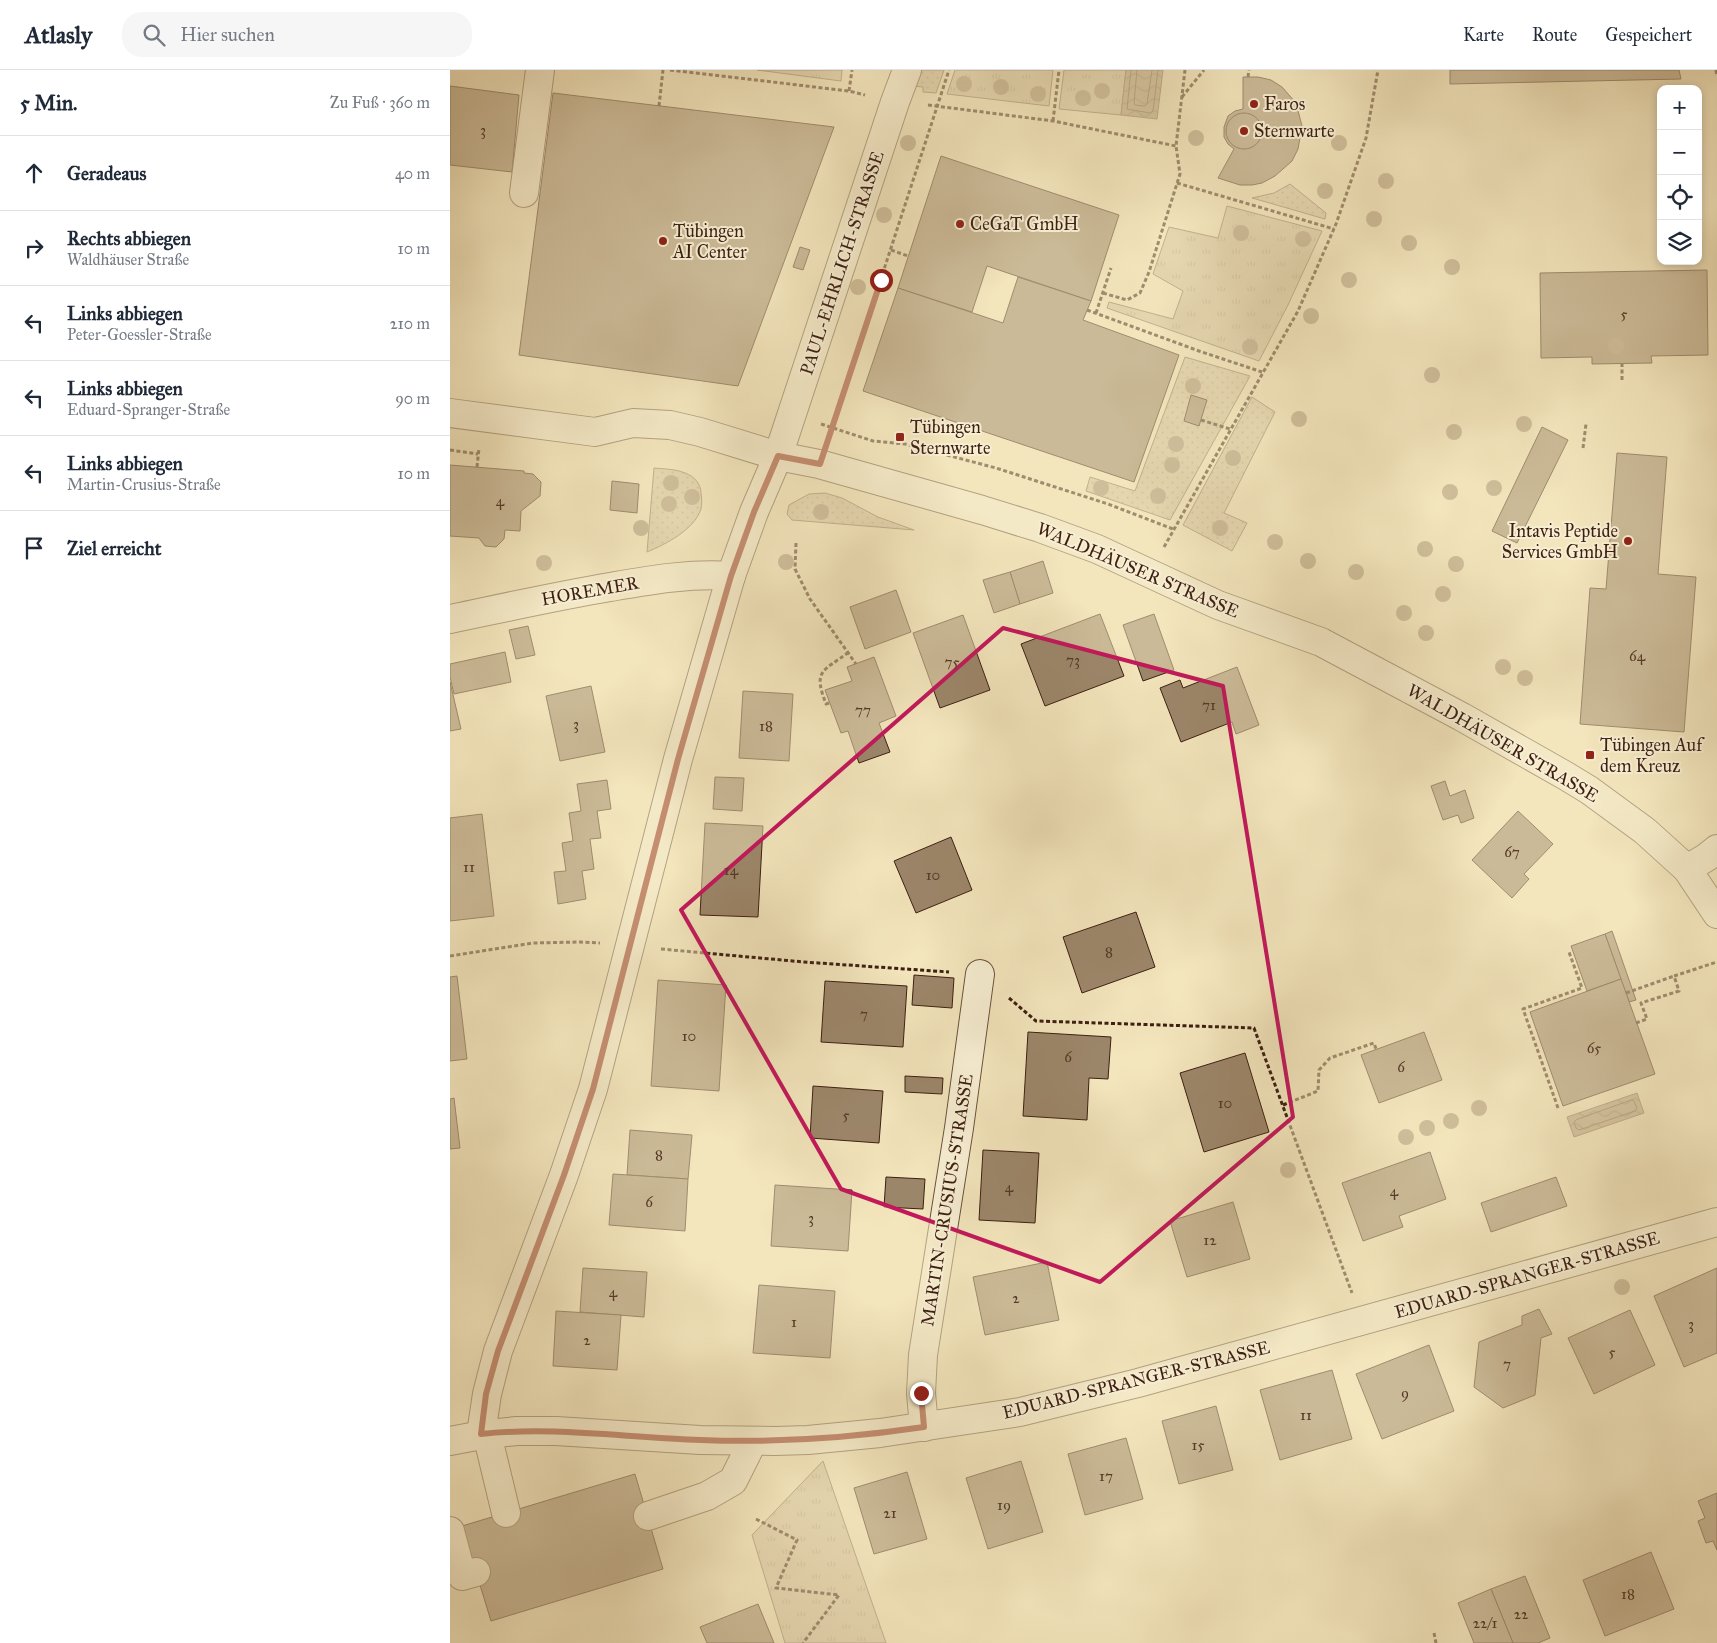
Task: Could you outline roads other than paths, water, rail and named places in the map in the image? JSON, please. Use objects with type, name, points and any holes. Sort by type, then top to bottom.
[{"type":"street","points":[[524,193],[540,70]]},
{"type":"street","name":"PAUL-EHRLICH-STRASSE","points":[[484,1434],[486,1394],[498,1351],[564,1175],[593,1089],[678,759],[731,576],[754,512],[778,456],[894,102],[907,70]]},
{"type":"street","name":"WALDHÄUSER STRASSE","points":[[450,414],[595,432],[633,423],[670,425],[700,432],[778,456],[820,464],[1040,528],[1097,549],[1218,605],[1321,642],[1462,717],[1589,790],[1645,831],[1687,870],[1717,914]]},
{"type":"street","name":"HOREMER","points":[[450,619],[639,582],[707,574],[731,576]]},
{"type":"street","points":[[1687,870],[1717,849]]},
{"type":"street","name":"MARTIN-CRUSIUS-STRASSE","points":[[924,1427],[921,1393],[923,1356],[980,974]]},
{"type":"street","name":"EDUARD-SPRANGER-STRASSE","points":[[450,1441],[484,1434],[517,1431],[556,1431],[700,1440],[775,1441],[831,1438],[924,1427],[1020,1412],[1120,1388],[1717,1222]]},
{"type":"street","points":[[484,1434],[506,1513]]},
{"type":"street","points":[[648,1516],[707,1496],[733,1481],[753,1441]]},
{"type":"street","points":[[450,1531],[462,1576],[476,1572]]},
{"type":"water","points":[[1126,70],[1163,70],[1157,119],[1121,115]]},
{"type":"water","points":[[1637,1093],[1644,1113],[1574,1137],[1567,1117]]},
{"type":"place","name":"Faros","points":[[1254,104]]},
{"type":"place","name":"Sternwarte","points":[[1244,131]]},
{"type":"place","name":"CeGaT GmbH","points":[[960,224]]},
{"type":"place","name":"Tübingen AI Center","points":[[663,241]]},
{"type":"place","name":"Tübingen Sternwarte","points":[[900,437]]},
{"type":"place","name":"Intavis Peptide Services GmbH","points":[[1628,541]]},
{"type":"place","name":"Tübingen Auf dem Kreuz","points":[[1590,755]]}]
